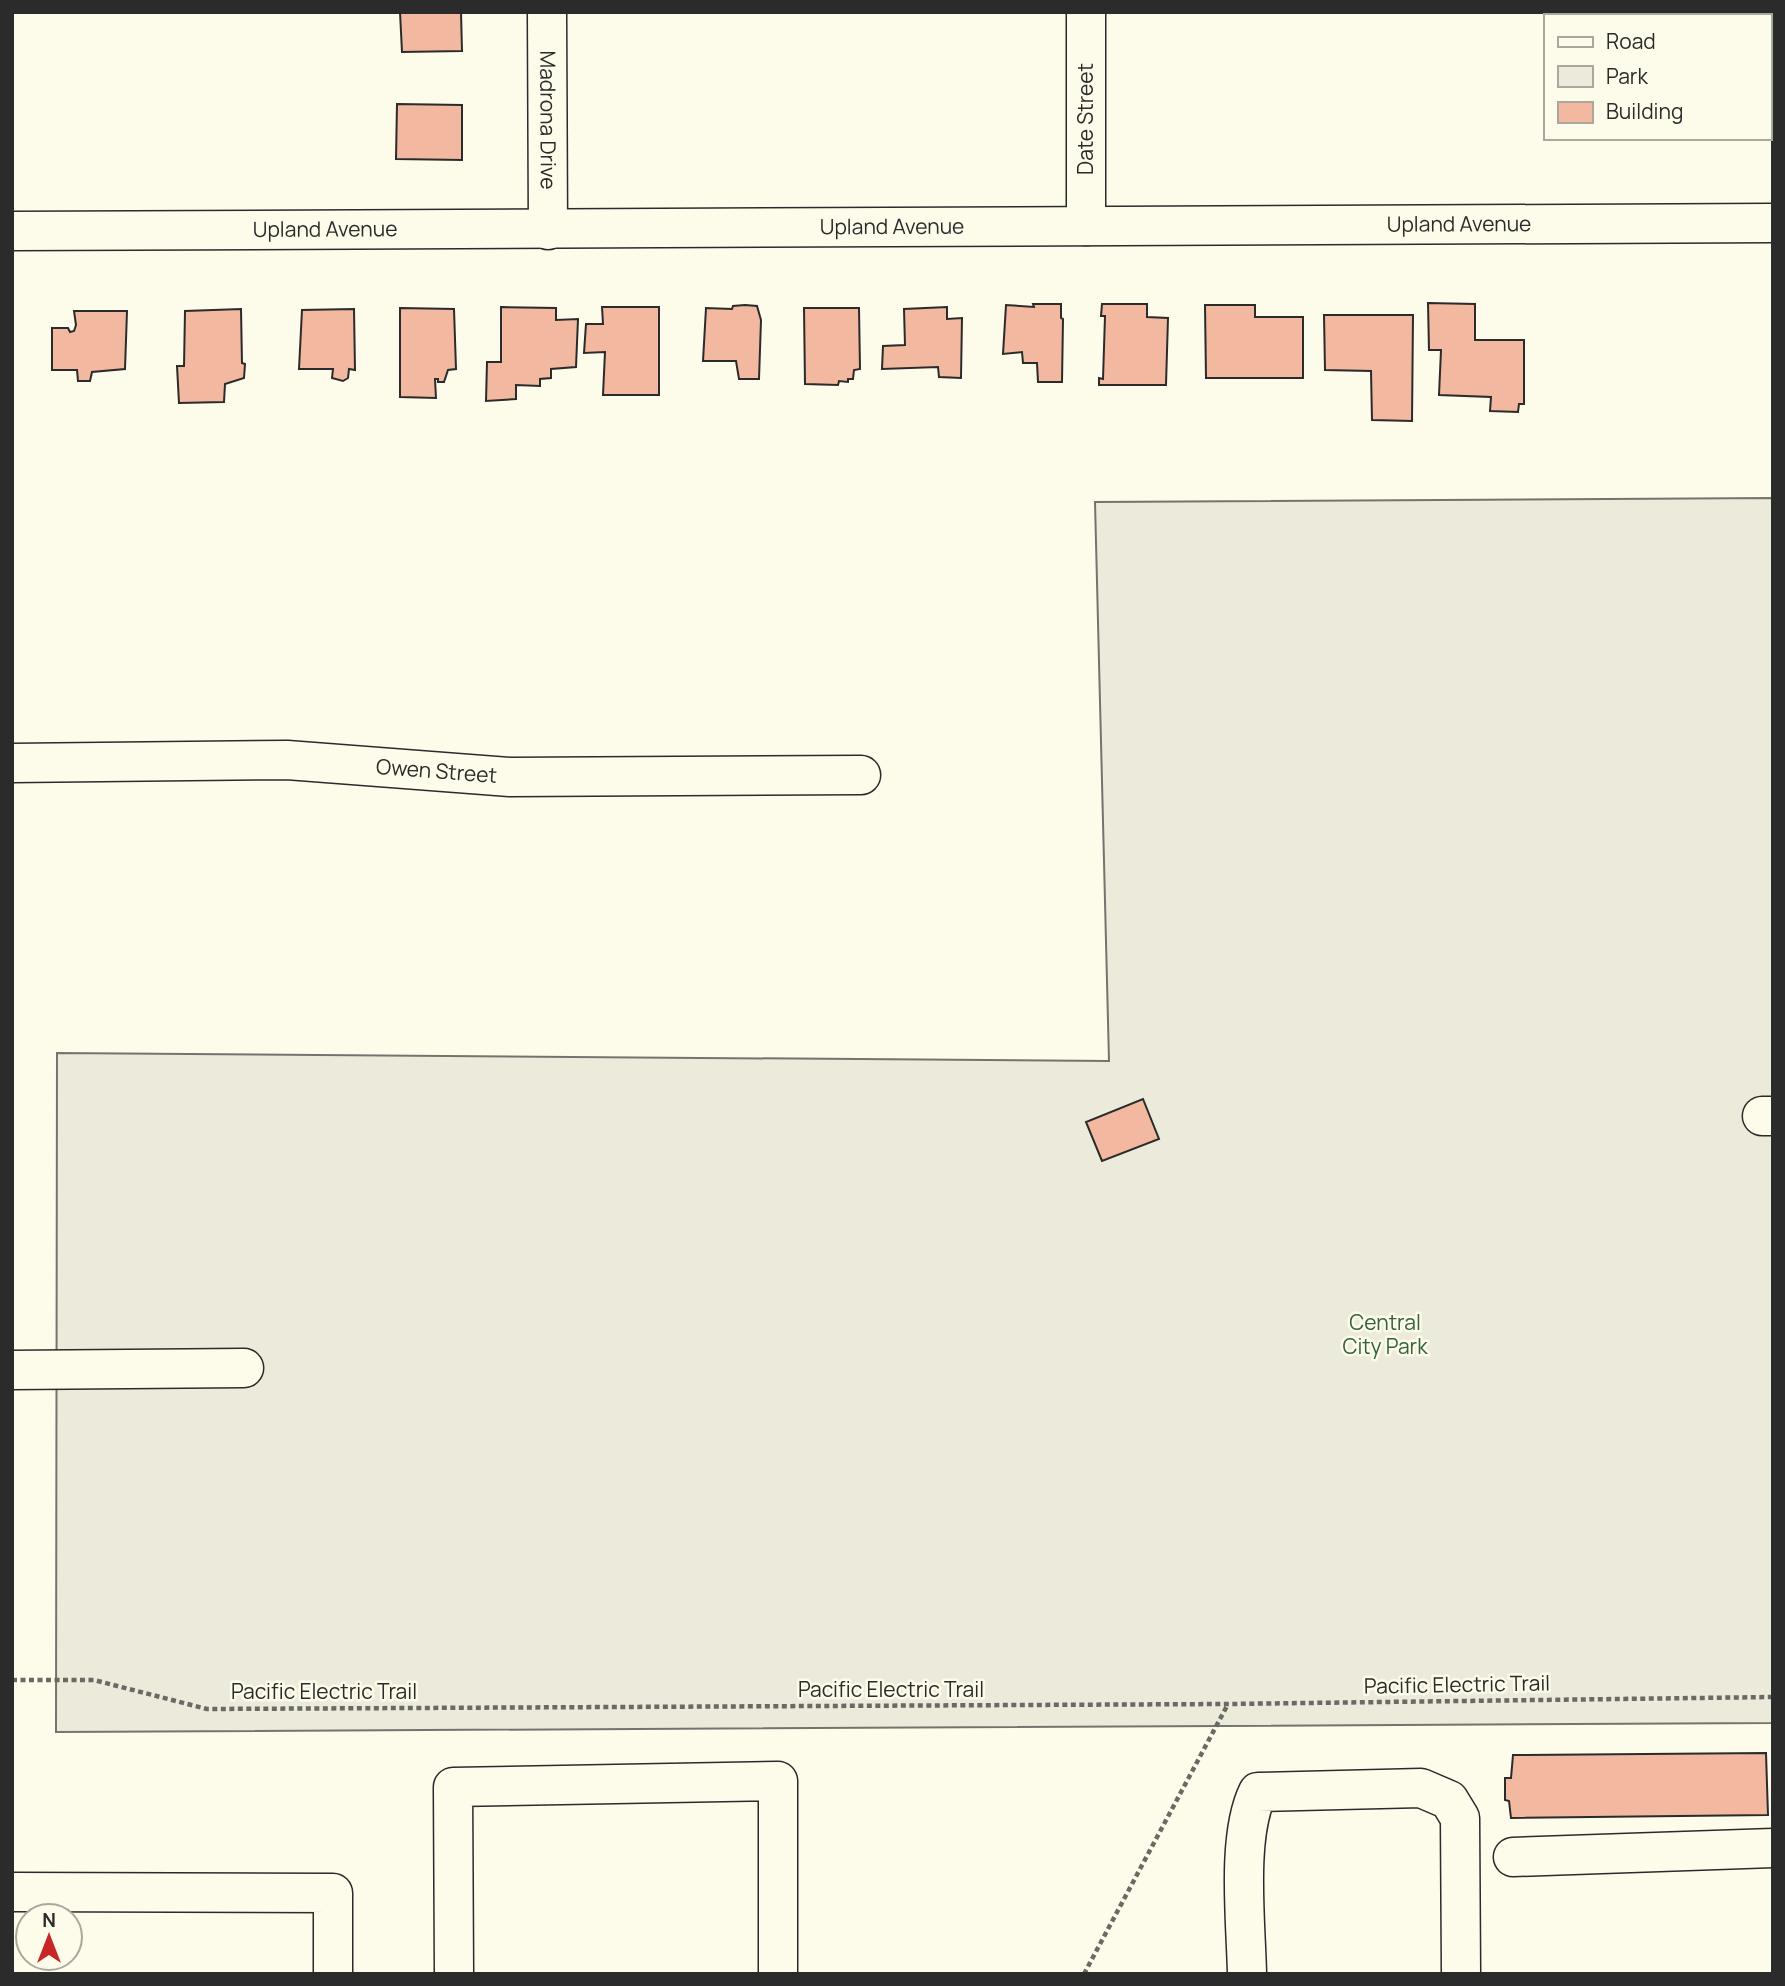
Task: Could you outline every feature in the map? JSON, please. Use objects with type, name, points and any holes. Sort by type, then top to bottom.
[{"type":"street","name":"Madrona Drive","points":[[547,12],[548,230]]},
{"type":"street","name":"Date Street","points":[[1086,12],[1086,226]]},
{"type":"street","name":"Upland Avenue","points":[[12,231],[1773,223]]},
{"type":"street","name":"Owen Street","points":[[12,762],[287,760],[510,777],[861,775]]},
{"type":"street","points":[[12,1370],[244,1368]]},
{"type":"street","points":[[454,1974],[453,1787],[778,1781],[778,1974]]},
{"type":"street","points":[[1247,1974],[1245,1859],[1250,1808],[1258,1792],[1421,1788],[1448,1800],[1460,1818],[1461,1974]]},
{"type":"street","points":[[1513,1857],[1773,1848]]},
{"type":"street","points":[[12,1892],[333,1893],[333,1974]]},
{"type":"path","name":"Pacific Electric Trail","points":[[12,1680],[94,1680],[207,1709],[1228,1704],[1773,1697]]},
{"type":"path","points":[[1084,1974],[1228,1704]]},
{"type":"green space","name":"Central City Park","points":[[1773,498],[1773,1723],[56,1732],[57,1053],[1109,1061],[1095,502]]},
{"type":"building","points":[[400,12],[461,12],[462,51],[402,52]]},
{"type":"building","points":[[397,104],[462,105],[462,160],[396,159]]},
{"type":"building","points":[[1428,303],[1475,304],[1475,340],[1524,340],[1524,404],[1519,404],[1518,412],[1490,411],[1491,397],[1439,395],[1441,350],[1429,350]]},
{"type":"building","points":[[1033,304],[1061,304],[1062,382],[1038,382],[1037,363],[1023,363],[1022,352],[1003,354],[1006,305],[1034,307]]},
{"type":"building","points":[[1102,304],[1147,304],[1147,317],[1168,318],[1166,385],[1099,385],[1099,378],[1103,379],[1105,316],[1101,316]]},
{"type":"building","points":[[1205,305],[1255,305],[1255,317],[1303,317],[1303,378],[1206,378]]},
{"type":"building","points":[[733,306],[757,306],[761,320],[759,379],[739,379],[736,361],[703,361],[706,308],[732,309]]},
{"type":"building","points":[[501,307],[556,308],[556,320],[578,319],[576,367],[551,369],[551,378],[540,379],[540,386],[516,385],[516,399],[486,401],[487,362],[501,362]]},
{"type":"building","points":[[602,307],[659,307],[659,395],[603,395],[605,352],[584,353],[586,324],[603,324]]},
{"type":"building","points":[[947,307],[947,319],[962,318],[961,378],[939,377],[938,367],[882,369],[883,346],[905,345],[904,309]]},
{"type":"building","points":[[400,308],[454,309],[456,369],[448,370],[444,382],[435,379],[436,398],[400,397]]},
{"type":"building","points":[[804,308],[859,308],[860,369],[854,370],[853,379],[848,379],[848,382],[839,381],[838,385],[805,384]]},
{"type":"building","points":[[241,309],[244,378],[225,384],[224,402],[179,403],[177,366],[184,366],[185,311]]},
{"type":"building","points":[[354,309],[355,370],[349,369],[348,378],[343,381],[332,378],[333,369],[299,369],[302,310]]},
{"type":"building","points":[[74,311],[127,311],[125,369],[92,372],[90,381],[78,381],[77,370],[52,370],[52,328],[68,328],[70,332],[74,331]]},
{"type":"building","points":[[1324,315],[1413,315],[1412,421],[1372,420],[1371,371],[1325,370]]},
{"type":"building","points":[[1143,1099],[1159,1139],[1102,1161],[1086,1122]]},
{"type":"building","points":[[1766,1753],[1768,1815],[1511,1818],[1509,1801],[1505,1800],[1505,1778],[1511,1778],[1513,1755]]}]
